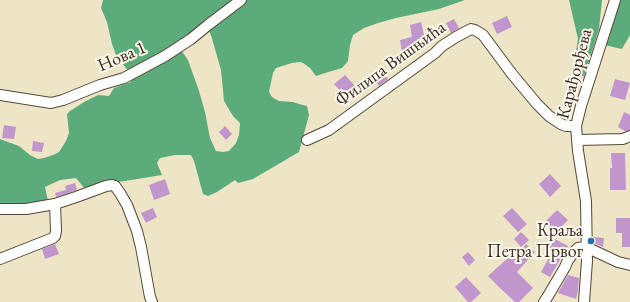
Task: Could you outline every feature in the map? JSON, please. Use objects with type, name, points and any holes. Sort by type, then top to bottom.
[{"type":"street","name":"Нова 1","points":[[0,96],[51,103],[124,78],[165,56],[191,39],[241,0]]},
{"type":"street","points":[[607,21],[609,0]]},
{"type":"street","name":"Карађорђева","points":[[584,302],[586,280],[586,201],[578,151],[576,126],[580,106],[615,0]]},
{"type":"street","name":"Филипа Вишњића","points":[[307,140],[329,130],[435,53],[442,46],[471,29],[483,35],[512,74],[549,116],[556,122],[566,126],[576,126]]},
{"type":"street","points":[[578,140],[623,139],[630,136]]},
{"type":"street","points":[[0,210],[26,209],[55,204],[106,186],[112,185],[117,188],[127,205],[142,247],[152,302]]},
{"type":"street","points":[[0,259],[55,236],[55,204]]},
{"type":"street","points":[[544,302],[565,268],[568,260],[578,248],[586,247],[618,262],[630,265]]},
{"type":"green space","points":[[103,0],[465,0],[439,9],[396,18],[364,28],[353,35],[348,61],[342,68],[316,76],[310,68],[300,62],[276,68],[273,73],[269,92],[272,97],[279,101],[293,102],[307,106],[309,115],[299,152],[253,179],[238,183],[235,180],[208,196],[203,194],[191,155],[175,155],[160,158],[157,163],[162,175],[112,183],[105,181],[85,189],[76,178],[60,180],[45,187],[48,201],[19,206],[0,203],[0,139],[19,146],[30,155],[38,159],[53,155],[59,152],[66,141],[69,133],[67,114],[70,111],[98,95],[109,96],[114,88],[131,82],[129,72],[116,55],[107,22],[101,8]],"holes":[[[208,29],[221,70],[224,101],[233,116],[240,123],[239,135],[236,143],[229,151],[223,152],[216,151],[210,138],[199,91],[188,60],[181,50]]]},
{"type":"green space","points":[[569,0],[602,0],[599,29],[584,76],[579,75],[576,51],[578,39]]},
{"type":"green space","points":[[615,0],[630,0],[630,35],[622,49],[600,44]]},
{"type":"building","points":[[507,16],[512,27],[497,34],[492,23]]},
{"type":"building","points":[[454,19],[459,28],[451,33],[446,23]]},
{"type":"building","points":[[421,22],[427,47],[402,52],[400,40],[412,37],[410,25]]},
{"type":"building","points":[[345,75],[356,87],[345,96],[334,84]]},
{"type":"building","points":[[385,75],[388,79],[379,86],[376,82]]},
{"type":"building","points":[[615,79],[630,83],[625,100],[610,96]]},
{"type":"building","points":[[624,112],[630,115],[630,130],[625,131],[618,127]]},
{"type":"building","points":[[4,125],[16,127],[14,139],[2,138]]},
{"type":"building","points":[[225,126],[232,134],[226,140],[219,132]]},
{"type":"building","points":[[33,141],[44,143],[42,152],[32,151]]},
{"type":"building","points":[[611,153],[625,153],[626,190],[610,190],[610,168],[612,168]]},
{"type":"building","points":[[550,174],[561,186],[550,197],[539,184]]},
{"type":"building","points":[[165,179],[170,194],[154,200],[149,185]]},
{"type":"building","points":[[75,183],[77,190],[56,197],[55,193],[66,190],[65,186]]},
{"type":"building","points":[[153,208],[157,217],[146,223],[141,213]]},
{"type":"building","points":[[512,208],[527,224],[518,232],[503,216]]},
{"type":"building","points":[[557,210],[568,220],[555,233],[544,223]]},
{"type":"building","points":[[616,218],[630,218],[630,247],[622,247],[622,233],[616,233]]},
{"type":"building","points":[[521,232],[529,240],[521,247],[514,239]]},
{"type":"building","points":[[593,237],[604,238],[603,247],[593,243]]},
{"type":"building","points":[[553,238],[568,246],[550,277],[541,272],[551,254],[546,251]]},
{"type":"building","points":[[55,244],[59,254],[45,259],[42,249]]},
{"type":"building","points":[[526,244],[535,252],[517,272],[533,288],[519,302],[515,302],[488,276],[509,257],[512,260]]},
{"type":"building","points":[[468,252],[475,260],[469,266],[462,257]]},
{"type":"building","points":[[568,275],[579,278],[576,299],[558,293]]},
{"type":"building","points":[[466,277],[481,293],[471,302],[468,302],[455,287]]},
{"type":"place","name":"Краља Петра Првог","points":[[591,241]]}]
